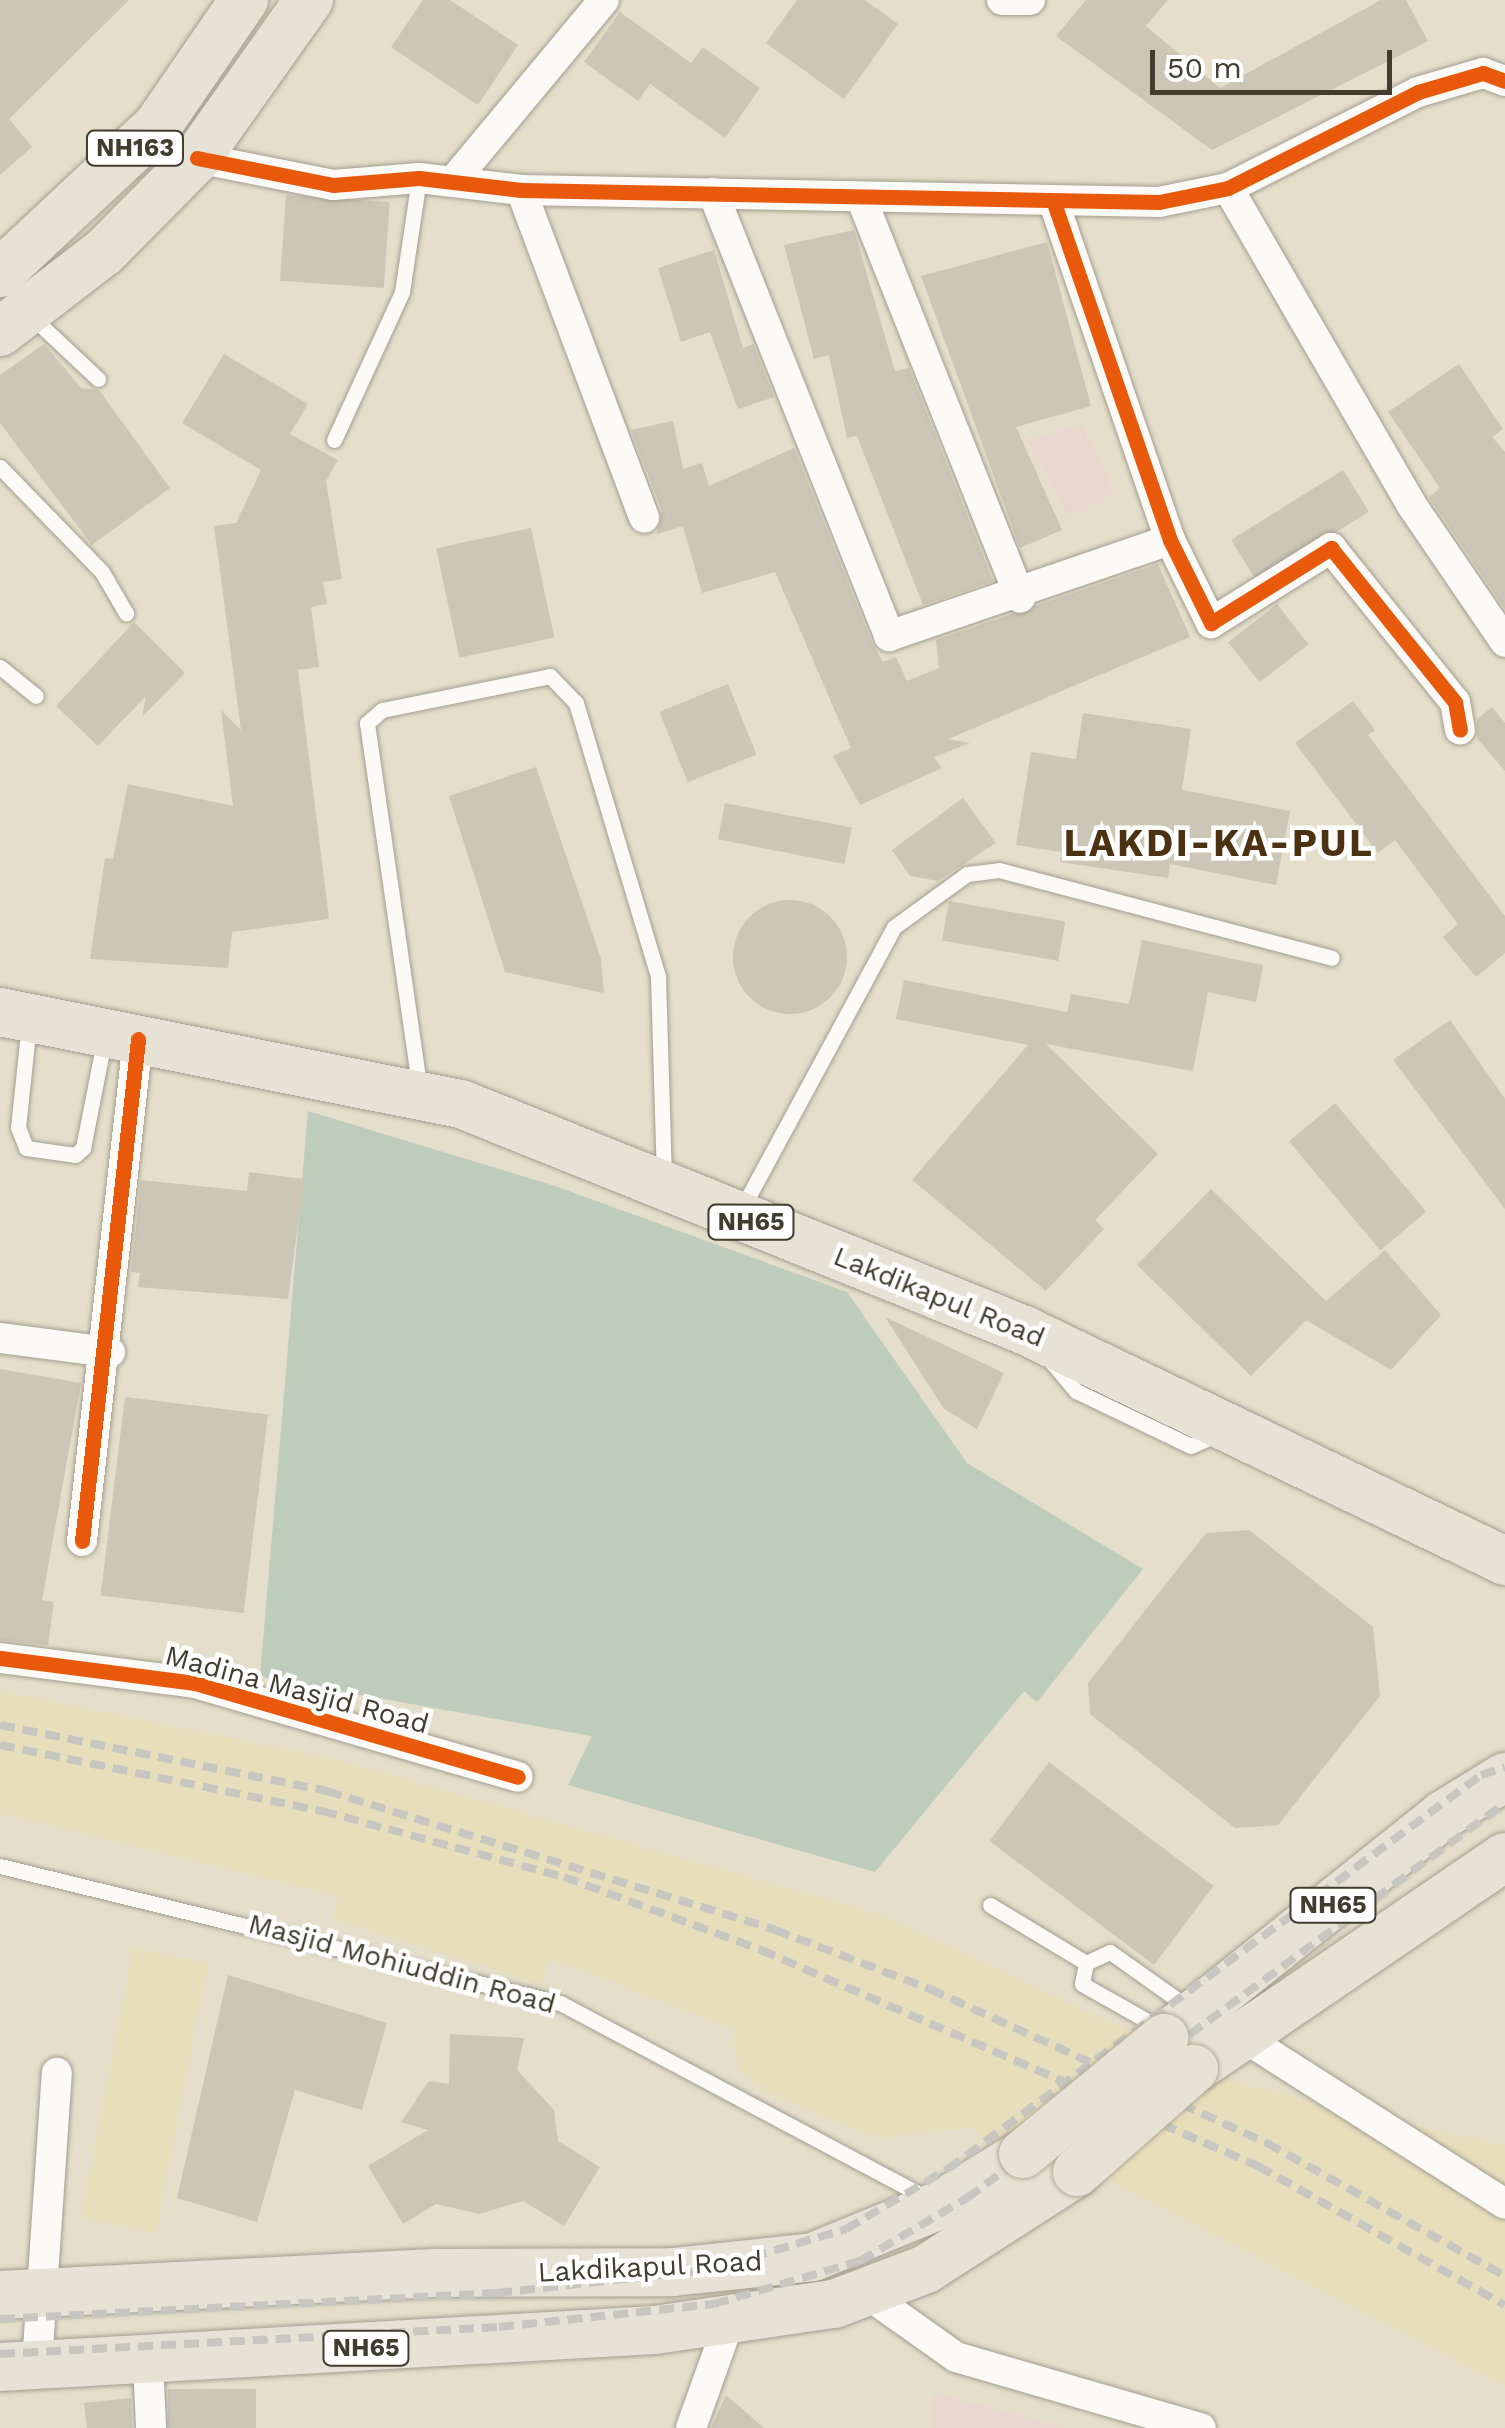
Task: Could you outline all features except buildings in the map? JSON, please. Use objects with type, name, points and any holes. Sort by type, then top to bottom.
[{"type":"highway","name":"NH163","points":[[14,322],[196,158],[310,0]]},
{"type":"highway","name":"NH163","points":[[0,273],[158,125],[229,6]]},
{"type":"highway","name":"Lakdikapul Road","points":[[15,1015],[421,1096],[664,1186],[1024,1330],[1234,1426],[1484,1553]]},
{"type":"highway","name":"NH65","points":[[1484,1553],[1505,1574]]},
{"type":"highway","name":"Lakdikapul Road","points":[[19,2366],[148,2361],[730,2319],[867,2294],[951,2227],[1023,2154],[1181,2038],[1442,1815],[1505,1777]]},
{"type":"highway","name":"Lakdikapul Road","points":[[19,2295],[744,2266],[870,2239],[951,2227],[1077,2172],[1181,2038],[1240,2034],[1505,1857]]},
{"type":"street","points":[[454,180],[604,0]]},
{"type":"street","points":[[1002,0],[1030,0]]},
{"type":"street","points":[[196,158],[333,185],[419,178],[521,190],[1054,204],[1159,202],[1228,188],[1418,92],[1498,75]]},
{"type":"street","points":[[1228,188],[1411,504],[1505,642]]},
{"type":"street","points":[[521,190],[644,518]]},
{"type":"street","points":[[714,193],[889,636],[1020,598],[1170,540]]},
{"type":"street","points":[[862,200],[1020,598]]},
{"type":"street","points":[[1054,204],[1170,540],[1211,623],[1331,548],[1455,702],[1460,730]]},
{"type":"street","points":[[92,1535],[110,1352],[122,1035]]},
{"type":"street","points":[[0,1338],[110,1352]]},
{"type":"street","name":"Madina Masjid Road","points":[[0,1658],[195,1684],[518,1777]]},
{"type":"street","points":[[1240,2034],[1505,2204]]},
{"type":"street","points":[[19,2366],[19,2295],[57,2073]]},
{"type":"street","points":[[867,2294],[956,2357],[1201,2428]]},
{"type":"street","points":[[691,2428],[730,2319]]},
{"type":"street","points":[[148,2361],[152,2428]]},
{"type":"lane","points":[[334,440],[402,292],[419,178]]},
{"type":"lane","points":[[14,322],[98,378]]},
{"type":"lane","points":[[0,467],[102,572],[126,613]]},
{"type":"lane","points":[[0,667],[36,696]]},
{"type":"lane","points":[[421,1096],[367,723],[382,710],[550,676],[576,703],[658,977],[664,1186]]},
{"type":"lane","points":[[737,1217],[894,927],[968,874],[999,870],[1332,958]]},
{"type":"lane","points":[[15,1015],[18,1127],[26,1148],[75,1155],[82,1148],[122,1035]]},
{"type":"lane","name":"Masjid Mohiuddin Road","points":[[0,1866],[560,2003],[951,2227]]},
{"type":"lane","points":[[990,1905],[1086,1963]]},
{"type":"lane","points":[[1086,1963],[1110,1952],[1181,2038]]},
{"type":"lane","points":[[1086,1963],[1082,1984],[1181,2038]]},
{"type":"shaded area","points":[[1082,424],[1115,494],[1069,517],[1027,440]]},
{"type":"shaded area","points":[[0,1691],[334,1759],[882,1915],[1244,2085],[1505,2146],[1505,2386],[1108,2180],[990,2147],[973,2127],[876,2138],[768,2093],[739,2069],[731,2028],[551,1959],[541,1984],[332,1919],[338,1896],[0,1814]]},
{"type":"shaded area","points":[[133,1948],[209,1963],[156,2233],[81,2218]]},
{"type":"shaded area","points":[[934,2393],[1068,2428],[932,2428]]},
{"type":"green space","points":[[308,1111],[555,1186],[847,1292],[967,1463],[1143,1569],[1037,1702],[1024,1691],[875,1872],[568,1785],[592,1736],[260,1677]]},
{"type":"railway","points":[[0,1725],[327,1791],[775,1930],[930,1989],[1267,2143],[1505,2276]]},
{"type":"railway","points":[[0,1745],[322,1811],[564,1877],[761,1950],[1258,2166],[1505,2305]]},
{"type":"railway","points":[[0,2319],[497,2293],[708,2270],[846,2229],[948,2169],[1481,1775],[1505,1767]]},
{"type":"railway","points":[[0,2354],[499,2327],[714,2304],[860,2261],[967,2198],[1505,1803]]},
{"type":"cycle path","points":[[197,158],[333,185],[419,178],[521,190],[1159,202],[1228,188],[1418,92],[1483,73],[1505,81]]},
{"type":"cycle path","points":[[1054,203],[1170,540],[1211,623],[1331,548],[1455,702],[1460,730]]},
{"type":"cycle path","points":[[82,1541],[138,1039]]},
{"type":"cycle path","points":[[0,1658],[195,1683],[518,1777]]},
{"type":"district","name":"LAKDI-KA-PUL","points":[[1219,844]]}]
